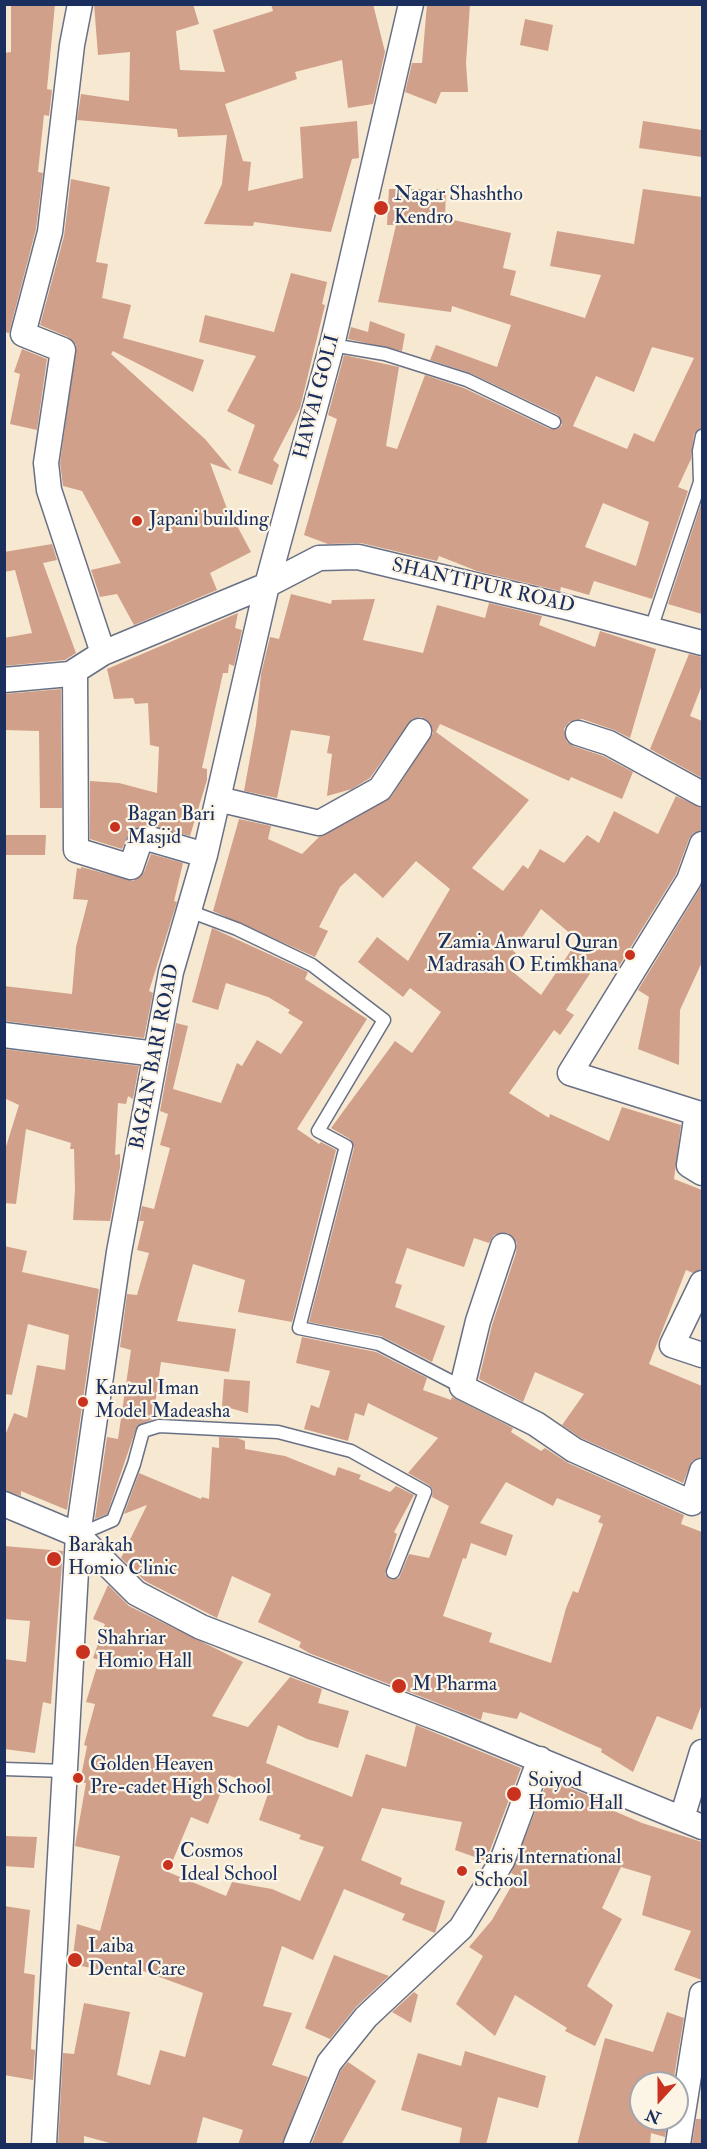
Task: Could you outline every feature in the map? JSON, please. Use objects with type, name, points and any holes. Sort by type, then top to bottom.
[{"type":"street","points":[[80,4],[50,232],[23,334],[63,350],[46,463],[49,489],[103,653]]},
{"type":"street","name":"HAWAI GOLI","points":[[267,585],[332,345],[411,4]]},
{"type":"street","name":"SHANTIPUR ROAD","points":[[75,672],[103,653],[267,585],[319,558],[358,557],[702,643]]},
{"type":"street","name":"BAGAN BARI ROAD","points":[[44,2145],[78,1535],[119,1252],[171,972],[205,855],[267,585]]},
{"type":"street","points":[[4,680],[75,672],[76,850],[131,867],[140,842],[150,839],[205,855]]},
{"type":"street","points":[[218,800],[319,823],[380,789],[419,731]]},
{"type":"street","points":[[579,732],[609,743],[702,794]]},
{"type":"street","points":[[702,844],[689,880],[570,1072],[697,1113],[689,1165],[702,1173]]},
{"type":"street","points":[[4,1035],[156,1054]]},
{"type":"street","points":[[503,1246],[478,1321],[462,1387],[536,1424],[574,1450],[692,1503],[702,1471]]},
{"type":"street","points":[[702,1283],[672,1345],[702,1355]]},
{"type":"street","points":[[4,1504],[78,1535],[136,1593],[201,1627],[540,1759],[692,1822],[702,1752]]},
{"type":"street","points":[[296,2145],[329,2063],[366,2017],[461,1928],[502,1861],[540,1759]]},
{"type":"street","points":[[678,2145],[702,1994]]},
{"type":"lane","points":[[332,345],[385,354],[467,380],[554,422]]},
{"type":"lane","points":[[651,629],[700,482],[699,452],[702,436]]},
{"type":"lane","points":[[189,911],[237,929],[312,965],[384,1020],[318,1131],[346,1146],[299,1328],[379,1344],[462,1387]]},
{"type":"lane","points":[[78,1535],[113,1520],[134,1464],[142,1431],[159,1426],[278,1432],[351,1451],[425,1492],[393,1572]]},
{"type":"lane","points":[[4,1769],[66,1771]]},
{"type":"building","points":[[11,4],[55,4],[47,89],[52,90],[49,116],[44,115],[38,172],[43,173],[36,229],[9,333],[4,332],[4,53],[11,52]]},
{"type":"building","points":[[94,4],[193,4],[199,24],[176,31],[180,70],[225,72],[213,30],[273,11],[271,4],[373,4],[385,52],[373,104],[348,108],[342,60],[295,72],[297,79],[225,104],[243,161],[251,162],[248,191],[303,178],[300,127],[357,121],[359,158],[352,159],[331,232],[254,222],[253,226],[204,224],[222,184],[227,135],[178,137],[177,129],[77,120],[81,94],[129,101],[130,52],[98,55]]},
{"type":"building","points":[[427,4],[470,4],[466,63],[468,92],[441,92],[436,104],[405,92],[412,63],[422,63]]},
{"type":"building","points":[[525,19],[553,25],[548,51],[520,45]]},
{"type":"building","points":[[643,121],[702,130],[702,157],[639,148]]},
{"type":"building","points":[[71,179],[110,187],[96,262],[108,264],[102,298],[131,305],[123,338],[204,360],[193,392],[113,351],[111,354],[205,439],[232,471],[210,463],[232,522],[234,520],[251,552],[210,573],[217,590],[134,625],[117,594],[100,597],[91,570],[121,563],[82,491],[63,486],[60,463],[76,345],[68,337],[40,325],[64,236]]},
{"type":"building","points":[[389,189],[446,189],[445,218],[511,233],[503,268],[516,271],[510,295],[585,318],[601,275],[550,266],[557,231],[634,244],[643,189],[702,197],[702,428],[694,434],[691,459],[678,487],[688,491],[652,599],[594,581],[589,595],[561,587],[560,591],[477,571],[439,556],[437,561],[361,543],[328,544],[304,535],[337,419],[328,415],[344,355],[399,367],[386,446],[397,449],[425,375],[464,388],[550,429],[558,429],[562,425],[558,415],[470,373],[430,360],[436,345],[497,367],[511,325],[452,306],[451,312],[378,302],[396,225],[387,225]],"holes":[[[652,347],[694,358],[654,442],[634,433],[627,449],[573,426],[596,376],[634,392]],[[603,503],[649,522],[636,566],[585,547]]]},
{"type":"building","points":[[291,273],[327,282],[322,304],[325,305],[300,408],[273,460],[279,465],[272,485],[238,473],[255,425],[227,411],[256,356],[199,342],[205,315],[274,332]]},
{"type":"building","points":[[370,321],[405,334],[402,351],[348,339],[351,327],[368,332]]},
{"type":"building","points":[[22,349],[47,359],[37,430],[10,424],[20,374],[14,372]]},
{"type":"building","points":[[702,501],[702,614],[668,604]]},
{"type":"building","points":[[52,544],[57,560],[43,563],[76,653],[65,660],[4,666],[4,638],[32,633],[15,570],[4,572],[4,552]]},
{"type":"building","points":[[291,594],[331,604],[332,600],[375,599],[363,640],[423,653],[437,605],[485,618],[489,603],[542,616],[539,625],[595,647],[600,631],[656,649],[630,738],[582,719],[569,722],[564,729],[567,742],[573,746],[603,756],[633,772],[622,799],[571,777],[569,781],[440,724],[436,732],[529,800],[472,868],[503,891],[523,865],[528,869],[540,849],[564,863],[587,835],[599,843],[614,811],[658,834],[676,796],[702,808],[702,830],[693,833],[689,839],[676,874],[614,974],[597,963],[566,1010],[574,1015],[560,1035],[554,1030],[509,1093],[549,1118],[550,1114],[609,1141],[622,1107],[681,1125],[674,1179],[702,1190],[702,1269],[693,1273],[686,1270],[649,1364],[702,1386],[702,1457],[692,1461],[683,1483],[581,1438],[562,1425],[584,1394],[535,1372],[523,1402],[479,1379],[492,1325],[516,1253],[517,1243],[508,1233],[494,1235],[489,1243],[474,1238],[464,1267],[407,1248],[395,1283],[402,1285],[395,1307],[445,1326],[432,1362],[381,1336],[309,1322],[354,1148],[350,1139],[331,1128],[395,1041],[412,1053],[441,1012],[410,988],[403,997],[358,962],[377,937],[408,961],[450,889],[416,861],[383,898],[355,873],[340,887],[319,927],[328,931],[315,957],[213,911],[239,819],[271,826],[268,839],[302,854],[320,836],[391,797],[433,733],[427,720],[421,717],[412,719],[370,778],[352,789],[327,796],[332,754],[327,753],[330,736],[291,730],[277,798],[244,791],[256,725],[261,674],[270,637],[279,639]],"holes":[[[541,909],[578,940],[541,995],[508,968],[516,953],[513,951]]]},
{"type":"building","points":[[238,613],[235,628],[242,630],[234,666],[229,664],[228,673],[223,673],[202,768],[207,769],[207,780],[190,836],[148,825],[130,831],[122,849],[90,839],[90,781],[119,783],[157,793],[159,747],[150,745],[148,703],[135,704],[133,698],[114,699],[107,669]]},
{"type":"building","points":[[689,654],[702,657],[702,685],[690,716],[702,721],[702,778],[650,749]]},
{"type":"building","points":[[61,689],[62,808],[40,808],[39,731],[4,730],[4,694]]},
{"type":"building","points":[[4,835],[46,835],[45,855],[4,855]]},
{"type":"building","points":[[151,854],[183,863],[174,901],[177,902],[149,991],[153,993],[144,1038],[4,1021],[4,986],[72,994],[76,947],[88,900],[73,899],[77,868],[81,869],[81,867],[133,881],[144,872]]},
{"type":"building","points":[[702,885],[702,962],[680,1010],[679,1065],[638,1049],[649,997],[638,990]]},
{"type":"building","points":[[212,928],[308,972],[305,979],[367,1019],[297,1129],[319,1144],[321,1142],[336,1150],[292,1322],[238,1312],[245,1280],[193,1264],[177,1321],[236,1329],[229,1372],[161,1362],[153,1419],[137,1426],[107,1514],[95,1519],[107,1437],[118,1439],[131,1350],[120,1347],[127,1294],[137,1295],[149,1253],[137,1250],[144,1221],[139,1221],[142,1206],[154,1209],[170,1148],[160,1145],[168,1114],[160,1111],[176,1023],[188,1026],[173,1089],[221,1103],[237,1063],[242,1066],[257,1040],[281,1054],[303,1022],[288,1013],[290,1010],[268,997],[226,983],[218,1010],[192,1002]]},
{"type":"building","points":[[4,1049],[139,1066],[133,1099],[128,1096],[126,1104],[118,1103],[115,1155],[120,1154],[120,1167],[110,1221],[73,1220],[74,1149],[70,1149],[71,1143],[26,1129],[16,1204],[4,1203],[4,1153],[19,1105],[4,1098]]},
{"type":"building","points":[[4,1246],[27,1251],[22,1272],[99,1289],[67,1510],[21,1491],[21,1496],[4,1490],[4,1438],[14,1413],[27,1418],[37,1365],[65,1370],[69,1335],[28,1324],[12,1395],[4,1394]]},
{"type":"building","points":[[302,1337],[376,1352],[427,1378],[423,1390],[451,1400],[452,1397],[513,1428],[511,1432],[541,1451],[545,1448],[568,1463],[684,1515],[681,1524],[702,1532],[702,1704],[692,1730],[657,1716],[633,1772],[601,1752],[602,1749],[520,1712],[517,1719],[483,1712],[481,1720],[309,1653],[299,1647],[301,1642],[258,1622],[271,1594],[232,1576],[217,1618],[145,1581],[121,1558],[147,1505],[124,1514],[139,1473],[201,1499],[202,1497],[209,1499],[212,1447],[219,1448],[219,1437],[237,1438],[245,1441],[245,1449],[285,1456],[335,1476],[338,1467],[361,1475],[359,1479],[390,1492],[396,1486],[414,1495],[394,1532],[397,1534],[385,1574],[391,1580],[399,1578],[409,1554],[429,1558],[449,1506],[432,1497],[433,1491],[429,1485],[408,1473],[438,1438],[368,1403],[364,1416],[355,1413],[348,1441],[304,1429],[311,1405],[319,1408],[330,1371],[296,1363]],"holes":[[[506,1482],[553,1506],[557,1498],[601,1516],[598,1522],[603,1524],[578,1593],[573,1591],[566,1608],[551,1663],[489,1642],[492,1633],[443,1616],[463,1558],[466,1559],[471,1543],[506,1556],[513,1535],[480,1523]]]},
{"type":"building","points":[[224,1379],[250,1381],[248,1413],[222,1406]]},
{"type":"building","points":[[4,1546],[63,1551],[51,1704],[43,1702],[35,1753],[4,1749],[4,1659],[26,1662],[30,1621],[4,1619]]},
{"type":"building","points":[[108,1585],[129,1606],[243,1662],[212,1716],[248,1727],[290,1677],[322,1689],[318,1703],[349,1711],[338,1748],[307,1739],[278,1725],[266,1763],[352,1797],[366,1754],[406,1767],[416,1725],[521,1768],[486,1861],[455,1850],[462,1822],[382,1808],[361,1860],[402,1878],[400,1884],[445,1901],[435,1933],[402,1920],[405,1914],[344,1889],[313,1960],[282,1946],[263,2006],[292,2013],[272,2065],[308,2077],[282,2145],[238,2145],[243,2130],[203,2117],[196,2145],[117,2145],[84,2136],[84,2145],[58,2145],[63,2053],[74,2054],[84,2003],[130,2012],[117,2075],[150,2085],[160,2050],[185,2057],[203,1993],[130,1966],[128,1976],[72,1964],[77,1924],[100,1931],[120,1856],[75,1846],[86,1783],[80,1782],[87,1746],[84,1745],[95,1704],[86,1702],[99,1660],[93,1658],[105,1624],[93,1619]],"holes":[[[228,1775],[269,1791],[259,1820],[301,1835],[299,1839],[324,1847],[300,1901],[272,1889],[232,1882],[226,1896],[168,1872],[191,1817],[208,1824]]]},
{"type":"building","points":[[548,1779],[609,1804],[607,1808],[642,1823],[702,1842],[702,1980],[674,1970],[691,1931],[642,1915],[651,1876],[621,1867],[602,1908],[622,1919],[587,1986],[613,2005],[595,2046],[565,2031],[567,2028],[515,1995],[495,2036],[456,2004],[483,1956],[469,1947],[492,1920],[517,1876],[511,1873]]},
{"type":"building","points":[[4,1836],[37,1837],[34,1868],[4,1866]]},
{"type":"building","points":[[4,1906],[30,1910],[24,1973],[35,1975],[31,2049],[35,2050],[33,2080],[4,2075]]},
{"type":"building","points":[[334,1955],[389,1976],[356,2007],[330,2039],[305,2028]]},
{"type":"building","points":[[414,1992],[418,1995],[411,2023],[392,2012]]},
{"type":"building","points":[[667,2012],[684,2018],[675,2071],[629,2071],[629,2131],[666,2131],[665,2137],[651,2133],[650,2145],[577,2145],[605,2038],[653,2052]]},
{"type":"building","points":[[465,2051],[546,2076],[538,2108],[498,2097],[486,2145],[459,2145],[462,2128],[401,2110],[418,2053],[461,2066]]},
{"type":"building","points":[[348,2062],[376,2081],[341,2145],[311,2145],[341,2070]]},
{"type":"building","points":[[696,2119],[702,2119],[702,2145],[692,2144]]},
{"type":"place","name":"Nagar Shashtho Kendro","points":[[381,208]]},
{"type":"place","name":"Japani building","points":[[137,521]]},
{"type":"place","name":"Bagan Bari Masjid","points":[[115,827]]},
{"type":"place","name":"Zamia Anwarul Quran Madrasah O Etimkhana","points":[[630,955]]},
{"type":"place","name":"Kanzul Iman Model Madeasha","points":[[83,1402]]},
{"type":"place","name":"Barakah Homio Clinic","points":[[54,1559]]},
{"type":"place","name":"Shahriar Homio Hall","points":[[83,1652]]},
{"type":"place","name":"M Pharma","points":[[399,1686]]},
{"type":"place","name":"Golden Heaven Pre-cadet High School","points":[[78,1778]]},
{"type":"place","name":"Soiyod Homio Hall","points":[[514,1794]]},
{"type":"place","name":"Cosmos Ideal School","points":[[168,1865]]},
{"type":"place","name":"Paris International School","points":[[462,1871]]},
{"type":"place","name":"Laiba Dental Care","points":[[75,1960]]}]
